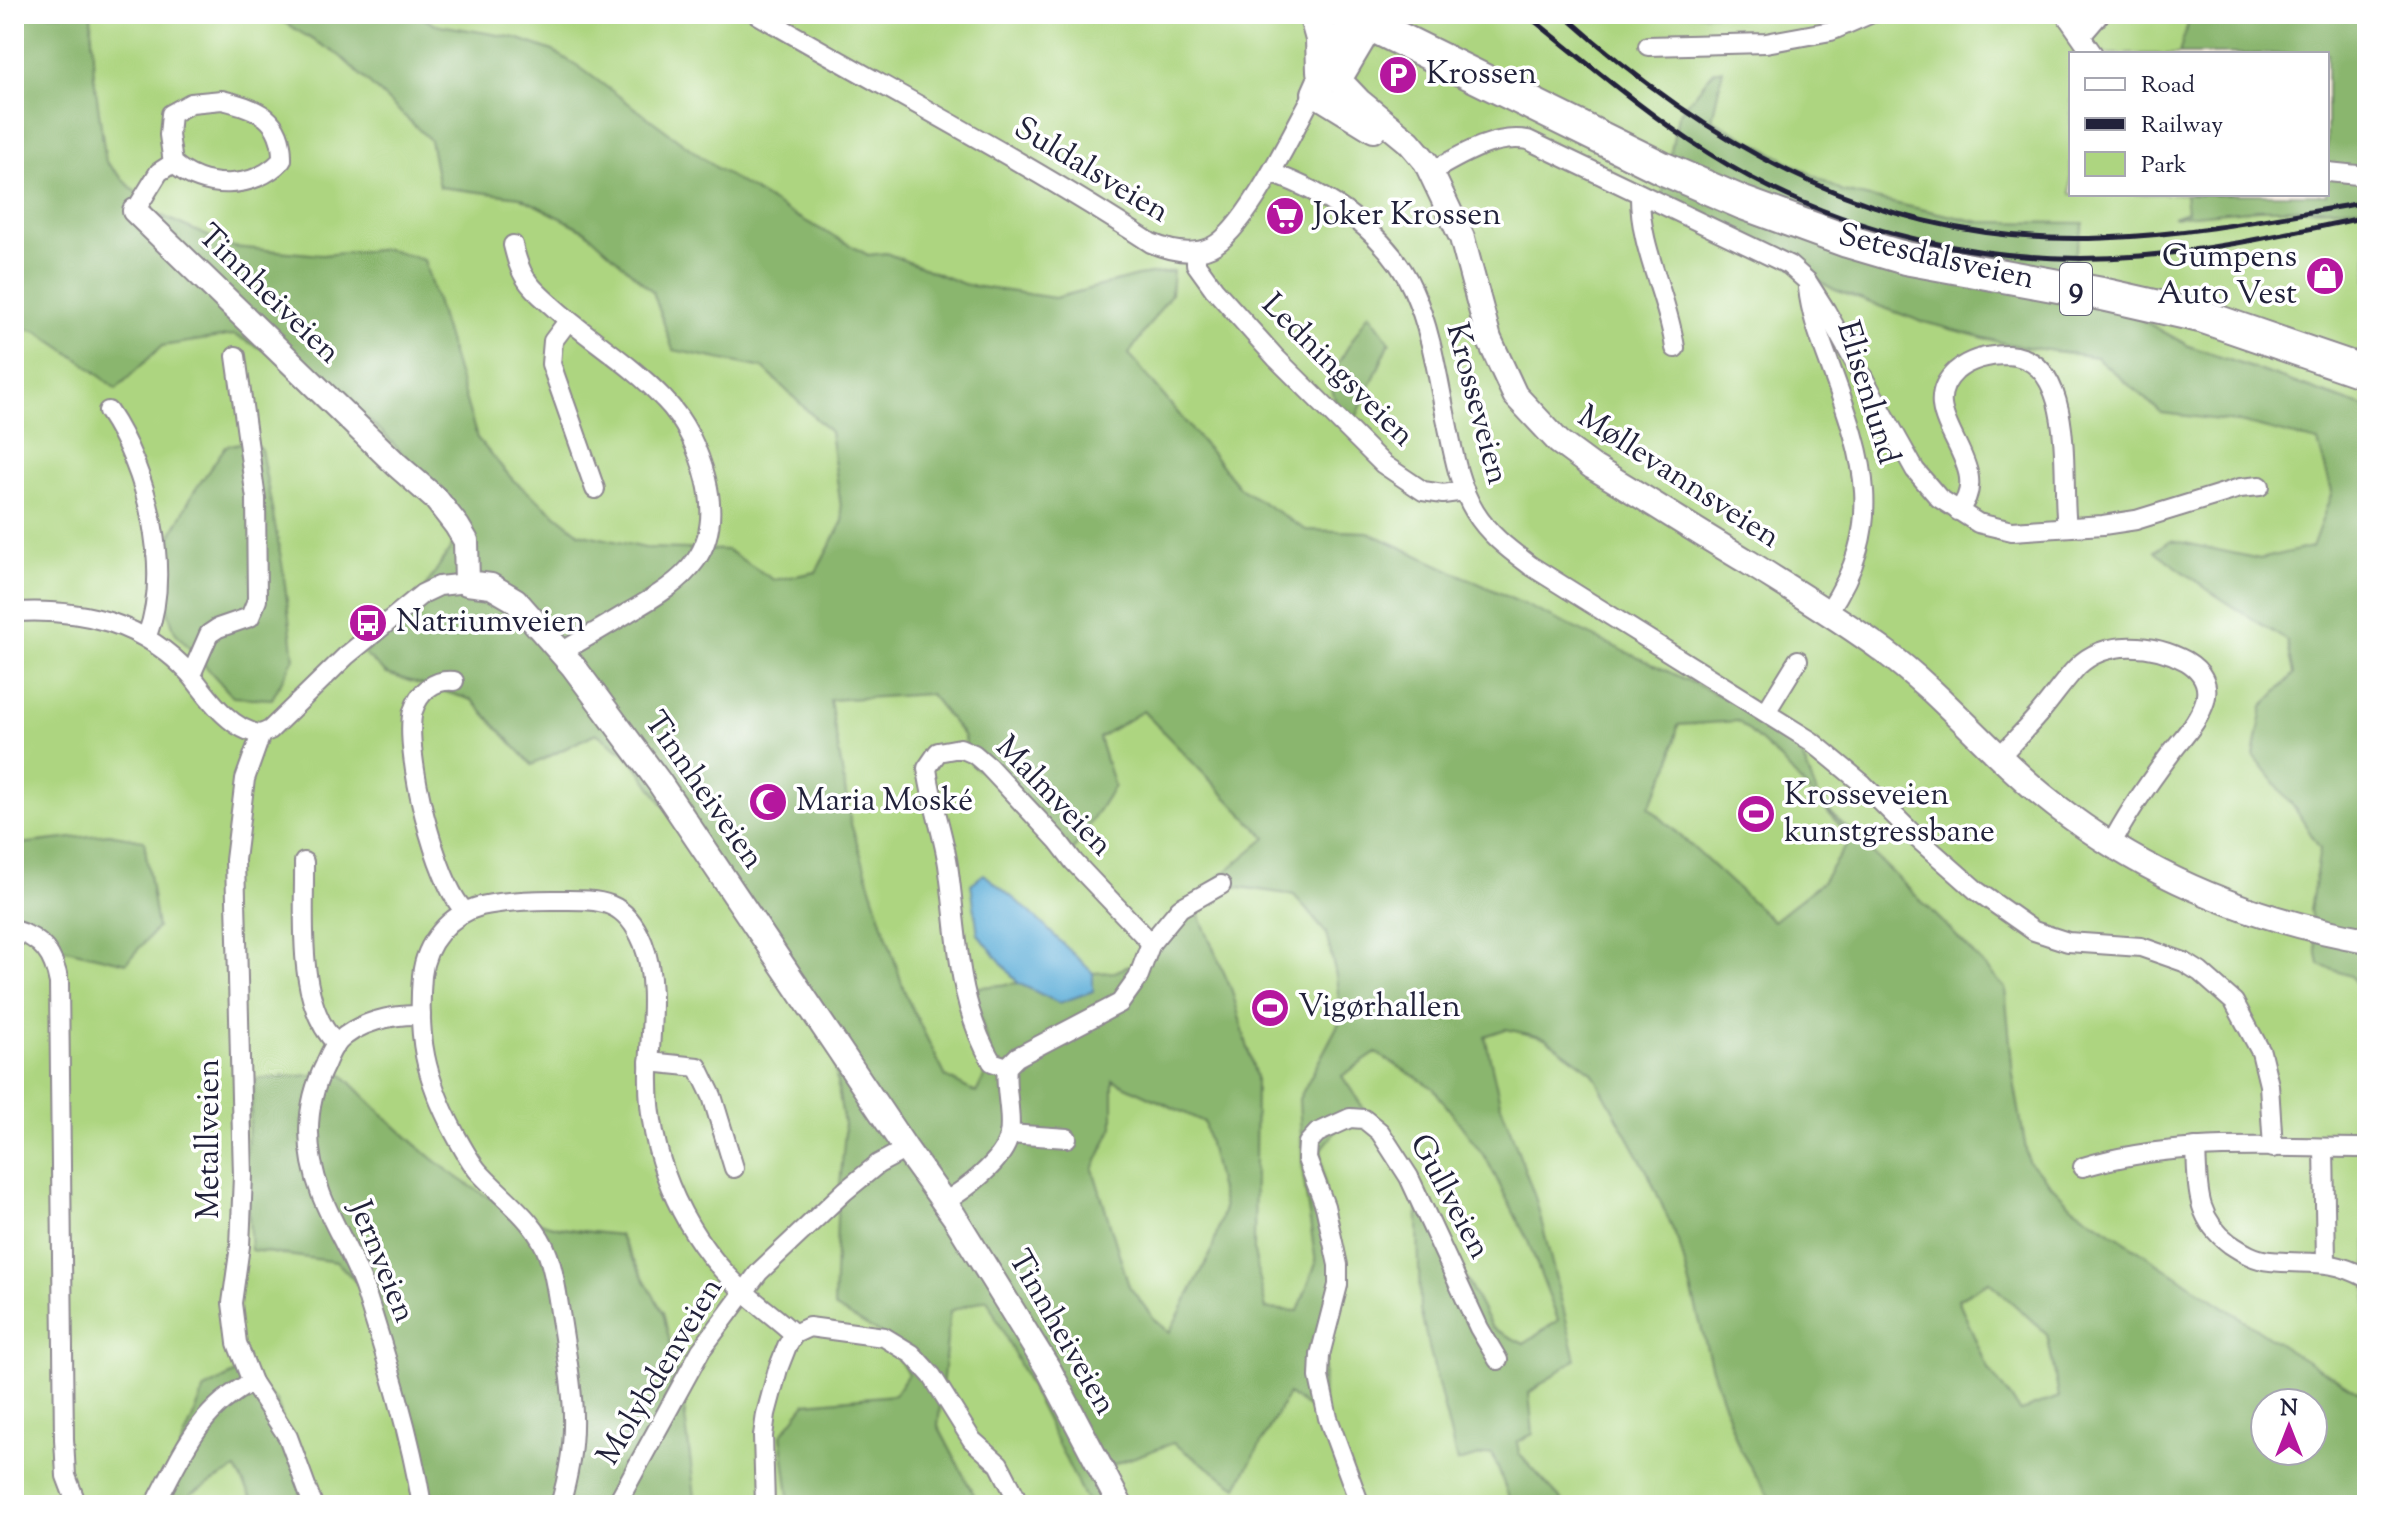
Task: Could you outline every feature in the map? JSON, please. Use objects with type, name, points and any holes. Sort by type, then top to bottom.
[{"type":"highway","points":[[1315,14],[1322,39],[1319,89]]},
{"type":"highway","name":"Setesdalsveien","points":[[1365,16],[1563,98],[1783,216],[1847,241],[1905,258],[2102,294],[2204,317],[2367,373]]},
{"type":"street","name":"Suldalsveien","points":[[757,14],[1027,165],[1151,243],[1172,251],[1196,252],[1220,242],[1237,227],[1319,89]]},
{"type":"street","points":[[1648,46],[1766,43],[1831,31],[1870,14]]},
{"type":"street","points":[[2065,14],[2092,52]]},
{"type":"street","points":[[2082,35],[2100,14]]},
{"type":"street","points":[[1319,89],[1334,48],[1365,16]]},
{"type":"street","name":"Møllevannsveien","points":[[1319,89],[1359,101],[1416,149],[1426,162],[1462,238],[1495,357],[1515,395],[1574,454],[1828,612],[1888,653],[2040,793],[2111,845],[2171,879],[2244,910],[2296,926],[2367,940]]},
{"type":"street","points":[[206,101],[233,103],[259,113],[272,122],[282,147],[282,160],[273,170],[244,182],[209,182],[194,177],[173,163],[169,135],[171,114],[179,107],[206,101]]},
{"type":"street","points":[[1429,173],[1492,141],[1518,138],[1543,146],[1779,259],[1807,281],[1915,470],[1939,498],[1978,523],[2012,531],[2085,527],[2136,520],[2240,488],[2260,486]]},
{"type":"street","points":[[135,211],[159,172],[173,163]]},
{"type":"street","name":"Krosseveien","points":[[1274,168],[1362,225],[1405,274],[1425,325],[1465,491],[1474,511],[1499,542],[1531,566],[1766,712],[1835,760],[1977,891],[2034,931],[2068,942],[2141,947],[2184,962],[2200,972],[2234,1002],[2261,1052],[2269,1085],[2273,1148]]},
{"type":"street","points":[[2329,172],[2367,176]]},
{"type":"street","points":[[1640,194],[1646,241],[1672,324],[1675,348]]},
{"type":"street","name":"Tinnheiveien","points":[[135,211],[436,499],[466,541],[467,583],[491,586],[515,600],[608,710],[944,1202],[1049,1370],[1120,1505]]},
{"type":"street","points":[[513,245],[521,270],[530,285],[671,407],[703,464],[712,511],[704,547],[686,574],[651,600],[561,652]]},
{"type":"street","name":"Ledningsveien","points":[[1196,252],[1199,271],[1214,289],[1276,358],[1383,464],[1423,491],[1443,494],[1465,491]]},
{"type":"street","name":"Elisenlund","points":[[1807,281],[1815,324],[1850,419],[1864,481],[1865,512],[1855,558],[1841,592],[1828,612]]},
{"type":"street","points":[[568,321],[553,341],[551,364],[595,489]]},
{"type":"street","points":[[191,675],[209,634],[250,617],[257,600],[255,482],[236,356]]},
{"type":"street","points":[[1958,511],[1970,492],[1970,473],[1948,430],[1943,392],[1947,381],[1967,363],[1988,357],[2014,356],[2037,369],[2049,382],[2056,399],[2062,434],[2067,526]]},
{"type":"street","points":[[108,411],[124,437],[155,528],[155,591],[147,636]]},
{"type":"street","points":[[14,612],[63,613],[97,618],[147,636],[176,659],[238,725],[261,734],[270,730],[390,618],[422,594],[439,586],[467,583]]},
{"type":"street","points":[[2000,756],[2077,667],[2101,651],[2147,647],[2166,652],[2198,668],[2205,679],[2207,692],[2204,703],[2191,728],[2146,789],[2111,845]]},
{"type":"street","points":[[1766,712],[1798,660]]},
{"type":"street","points":[[454,681],[437,683],[419,698],[413,712],[412,747],[428,828],[450,892],[465,911]]},
{"type":"street","name":"Metallveien","points":[[261,734],[245,779],[235,860],[243,1176],[240,1246],[232,1303],[237,1343],[252,1382],[288,1437],[313,1505]]},
{"type":"street","name":"Malmveien","points":[[1007,1067],[992,1062],[983,1048],[961,978],[948,862],[927,768],[938,752],[960,748],[974,754],[988,766],[1151,943]]},
{"type":"street","points":[[304,862],[305,939],[310,992],[323,1027],[337,1044],[357,1030],[384,1018],[421,1015]]},
{"type":"street","points":[[944,1202],[959,1194],[992,1164],[1005,1146],[1009,1134],[1005,1085],[1007,1067],[1017,1057],[1120,1003],[1138,978],[1151,943],[1180,908],[1221,885]]},
{"type":"street","points":[[560,1505],[571,1464],[575,1426],[553,1271],[540,1236],[476,1169],[436,1098],[424,1055],[421,1015],[423,969],[428,952],[452,919],[465,911],[511,902],[579,899],[599,900],[627,915],[638,930],[649,963],[652,1120],[674,1199],[694,1234],[718,1265],[743,1291],[794,1334]]},
{"type":"street","points":[[14,930],[46,947],[57,967],[59,983],[64,1439],[66,1476],[77,1505]]},
{"type":"street","name":"Jernveien","points":[[337,1044],[318,1078],[312,1097],[308,1115],[311,1152],[320,1192],[352,1256],[366,1294],[394,1386],[422,1505]]},
{"type":"street","points":[[649,1062],[698,1067],[712,1096],[734,1168]]},
{"type":"street","name":"Gullveien","points":[[1360,1505],[1328,1418],[1319,1377],[1320,1355],[1338,1285],[1338,1265],[1330,1225],[1307,1159],[1308,1143],[1317,1133],[1350,1118],[1364,1119],[1380,1132],[1409,1177],[1479,1328],[1498,1360]]},
{"type":"street","points":[[1009,1134],[1067,1138]]},
{"type":"street","points":[[2196,1148],[2203,1211],[2209,1226],[2222,1238],[2254,1258],[2326,1262],[2367,1278]]},
{"type":"street","points":[[2083,1167],[2133,1153],[2196,1148],[2367,1148]]},
{"type":"street","points":[[2324,1148],[2326,1262]]},
{"type":"street","name":"Molybdenveien","points":[[616,1505],[701,1350],[743,1291],[789,1241],[845,1191],[878,1164],[906,1149]]},
{"type":"street","points":[[765,1505],[763,1436],[766,1414],[778,1369],[794,1334],[809,1327],[868,1333],[897,1343],[912,1354],[932,1376],[972,1440],[999,1464],[1020,1505]]},
{"type":"street","points":[[155,1505],[200,1423],[222,1399],[252,1382]]},
{"type":"green space","points":[[14,14],[2367,14],[2367,1505],[14,1505]]},
{"type":"green space","points":[[14,14],[91,14],[94,76],[106,162],[157,214],[233,247],[322,255],[387,249],[424,260],[477,438],[513,480],[579,533],[645,548],[727,550],[774,580],[816,572],[843,521],[830,432],[763,368],[673,350],[653,292],[586,231],[520,197],[439,187],[430,140],[340,56],[270,14],[416,14],[434,24],[516,38],[553,51],[718,169],[794,215],[868,255],[886,253],[966,285],[1055,298],[1137,276],[1173,271],[1171,294],[1129,354],[1240,488],[1306,530],[1368,532],[1762,715],[1801,753],[1820,802],[1947,926],[2005,988],[2013,1075],[2028,1161],[2072,1206],[2286,1348],[2367,1397],[2367,1505],[1774,1505],[1740,1450],[1712,1369],[1680,1246],[1648,1173],[1592,1072],[1545,1038],[1506,1029],[1485,1036],[1500,1102],[1536,1200],[1576,1359],[1529,1393],[1533,1434],[1517,1442],[1519,1454],[1566,1505],[1512,1505],[1492,1453],[1457,1462],[1420,1310],[1417,1184],[1492,1328],[1524,1344],[1558,1320],[1527,1239],[1487,1160],[1433,1088],[1376,1053],[1342,1076],[1366,1112],[1341,1125],[1321,1150],[1325,1194],[1342,1290],[1324,1350],[1323,1417],[1288,1394],[1237,1487],[1173,1443],[1110,1466],[1116,1505],[1088,1505],[987,1299],[950,1311],[938,1426],[979,1505],[798,1505],[789,1496],[781,1435],[806,1403],[894,1395],[908,1374],[884,1336],[834,1307],[837,1218],[845,1131],[832,1052],[632,759],[596,733],[532,765],[472,700],[387,674],[364,654],[422,592],[460,534],[441,494],[381,431],[312,373],[234,335],[162,346],[116,389],[38,332],[14,326]],"holes":[[[930,694],[963,735],[972,765],[1019,799],[1070,855],[1114,786],[1099,738],[1143,711],[1266,838],[1212,883],[1294,895],[1326,933],[1336,976],[1341,1019],[1299,1099],[1303,1174],[1316,1263],[1298,1311],[1266,1309],[1254,1252],[1256,1077],[1232,991],[1196,908],[1171,917],[1154,954],[1115,972],[1093,973],[1093,991],[1059,1003],[1018,983],[972,988],[992,1061],[976,1093],[946,1077],[906,996],[851,824],[830,700]],[[1738,721],[1778,757],[1851,838],[1822,882],[1773,921],[1649,807],[1670,765],[1678,725]],[[1113,1080],[1204,1122],[1224,1208],[1211,1253],[1169,1333],[1129,1286],[1093,1169],[1113,1127]],[[1989,1282],[2047,1334],[2059,1397],[2021,1411],[1988,1369],[1958,1299]]]},
{"type":"green space","points":[[2190,14],[2367,14],[2367,208],[2259,209],[2173,217],[2187,212],[2185,196],[2329,196],[2329,52],[2180,52]]},
{"type":"green space","points":[[1723,69],[1712,119],[1843,192],[1980,222],[2084,223],[2074,257],[2113,304],[2189,346],[2367,408],[2367,1001],[2351,976],[2319,965],[2310,910],[2320,849],[2296,810],[2254,756],[2263,707],[2294,674],[2287,641],[2155,551],[2171,540],[2260,559],[2312,547],[2332,492],[2318,442],[2244,423],[2162,413],[2096,357],[2007,344],[1920,321],[1835,290],[1661,202],[1678,115],[1714,71]]},
{"type":"green space","points":[[1369,313],[1390,342],[1355,420],[1355,427],[1339,414],[1329,378]]},
{"type":"green space","points":[[249,441],[261,449],[283,569],[294,658],[272,699],[233,697],[175,632],[154,569],[193,493],[226,446]]},
{"type":"green space","points":[[108,834],[144,840],[157,928],[126,963],[53,946],[14,929],[14,847]]},
{"type":"green space","points":[[341,1073],[411,1140],[461,1180],[488,1197],[546,1224],[619,1235],[663,1312],[683,1400],[696,1505],[428,1505],[363,1289],[337,1262],[251,1250],[245,1161],[255,1079]]},
{"type":"green space","points":[[239,1371],[276,1400],[312,1505],[256,1505],[236,1469],[191,1494],[189,1505],[138,1505],[170,1472],[205,1389]]},
{"type":"water","points":[[984,874],[1030,912],[1093,973],[1093,991],[1059,1003],[1018,983],[978,934],[971,884]]},
{"type":"railway","points":[[1526,14],[1639,104],[1710,154],[1759,182],[1810,205],[1863,225],[1917,240],[2028,256],[2140,256],[2225,245],[2367,217]]},
{"type":"railway","points":[[1563,14],[1682,109],[1745,148],[1810,182],[1878,208],[1949,226],[2024,237],[2103,238],[2169,233],[2367,202]]},
{"type":"place","name":"Krossen","points":[[1398,75]]},
{"type":"place","name":"Joker Krossen","points":[[1285,216]]},
{"type":"place","name":"Gumpens Auto Vest","points":[[2325,276]]},
{"type":"place","name":"Natriumveien","points":[[368,623]]},
{"type":"place","name":"Maria Moské","points":[[768,802]]},
{"type":"place","name":"Krosseveien kunstgressbane","points":[[1756,814]]},
{"type":"place","name":"Vigørhallen","points":[[1270,1008]]}]
